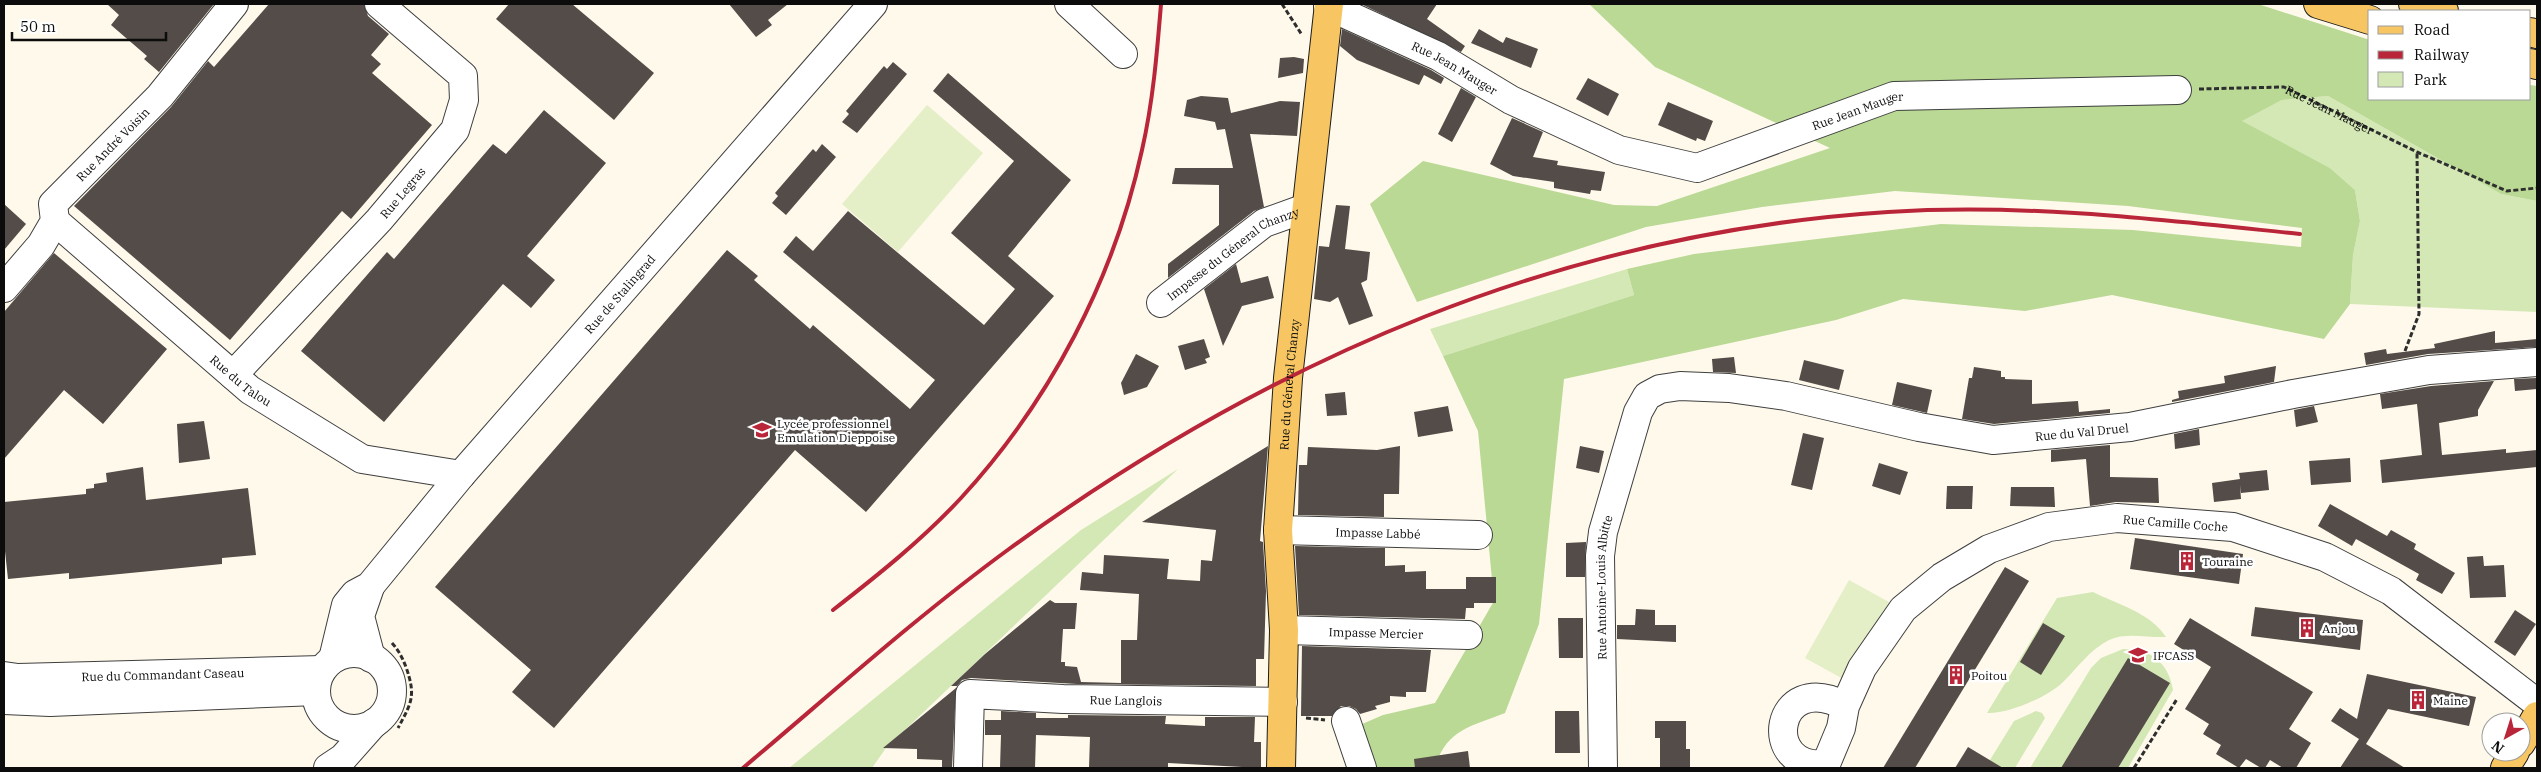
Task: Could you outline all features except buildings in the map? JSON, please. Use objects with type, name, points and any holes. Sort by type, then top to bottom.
[{"type":"main road","points":[[2318,4],[2368,19]]},
{"type":"main road","points":[[2413,4],[2440,10]]},
{"type":"main road","name":"Rue du Géneral Chanzy","points":[[1281,768],[1284,630],[1278,530],[1288,378],[1329,5]]},
{"type":"street","name":"Rue André Voisin","points":[[4,288],[41,245],[55,221],[53,204],[160,96],[234,4]]},
{"type":"street","name":"Rue Legras","points":[[233,375],[379,220],[455,130],[464,100],[463,76],[379,4]]},
{"type":"street","name":"Rue de Stalingrad","points":[[379,648],[360,616],[370,586],[461,475],[873,4]]},
{"type":"street","points":[[1069,4],[1124,54]]},
{"type":"street","name":"Rue Jean Mauger","points":[[1329,5],[1438,56],[1511,100],[1620,150],[1697,168],[1894,96],[2177,90]]},
{"type":"street","name":"Impasse du Géneral Chanzy","points":[[1161,303],[1264,223],[1306,208]]},
{"type":"street","name":"Rue du Talou","points":[[55,221],[250,390],[362,459],[461,475]]},
{"type":"street","name":"Rue du Val Druel","points":[[1638,412],[1647,396],[1660,389],[1680,386],[1728,388],[1786,396],[1919,427],[1993,440],[2130,427],[2293,394],[2430,370],[2537,362]]},
{"type":"street","name":"Rue Antoine-Louis Albitte","points":[[1603,768],[1600,556],[1603,532],[1638,412]]},
{"type":"street","name":"Rue Camille Coche","points":[[1845,706],[1862,668],[1903,609],[1942,577],[1989,549],[2049,527],[2117,518],[2233,527],[2325,557],[2391,591],[2517,690],[2537,703]]},
{"type":"street","name":"Impasse Labbé","points":[[1278,530],[1478,535]]},
{"type":"street","name":"Rue de Stalingrad","points":[[324,674],[346,605],[355,594],[370,586]]},
{"type":"street","name":"Impasse Mercier","points":[[1284,630],[1468,635]]},
{"type":"street","points":[[328,768],[382,729],[383,715],[389,704],[392,692],[379,648],[353,653],[324,674],[323,712],[330,720],[350,728],[382,729]]},
{"type":"street","name":"Rue du Commandant Caseau","points":[[4,676],[18,678],[324,674]]},
{"type":"street","name":"Rue du Commandant Caseau","points":[[4,700],[50,702],[324,674]]},
{"type":"street","name":"Rue Langlois","points":[[968,768],[970,694],[1283,710]]},
{"type":"street","points":[[323,768],[330,720]]},
{"type":"street","points":[[1346,721],[1362,768]]},
{"type":"path","name":"Rue Jean Mauger","points":[[2177,90],[2284,87],[2417,152],[2507,191],[2537,188]]},
{"type":"path","points":[[2394,377],[2419,314],[2417,152]]},
{"type":"path","points":[[379,648],[400,651],[413,687],[410,705],[398,728],[382,729]]},
{"type":"path","points":[[2134,768],[2177,699]]},
{"type":"path","points":[[1283,710],[1346,721]]},
{"type":"green space","points":[[1589,4],[2258,4],[2368,39],[2368,100],[2531,100],[2531,85],[2537,86],[2537,201],[2501,194],[2328,96],[2282,100],[2242,121],[2330,168],[2355,190],[2360,221],[2353,255],[2350,304],[2324,339],[2112,295],[2025,311],[1903,299],[1836,320],[1564,379],[1539,624],[1505,713],[1471,726],[1453,737],[1440,755],[1435,768],[1356,768],[1346,731],[1383,715],[1435,703],[1494,601],[1478,431],[1443,356],[1634,295],[1627,269],[1694,254],[1941,224],[2133,230],[2301,247],[2302,228],[2128,206],[1895,191],[1762,207],[1646,227],[1417,302],[1370,204],[1423,161],[1614,205],[1657,206],[1830,148],[1655,67]]},
{"type":"green space","points":[[2328,96],[2501,194],[2537,201],[2537,312],[2350,304],[2353,255],[2360,221],[2355,190],[2330,168],[2241,121],[2282,100]]},
{"type":"green space","points":[[927,105],[983,153],[898,252],[842,204]]},
{"type":"green space","points":[[1627,269],[1634,295],[1443,356],[1430,329]]},
{"type":"green space","points":[[1178,469],[886,748],[872,768],[789,768],[1081,530]]},
{"type":"green space","points":[[1849,580],[1889,602],[1845,680],[1805,658]]},
{"type":"green space","points":[[2093,592],[2143,615],[2160,629],[2166,637],[2123,636],[2109,640],[2095,649],[2061,684],[2046,695],[2015,708],[1996,713],[1987,713],[2057,598]]},
{"type":"green space","points":[[2123,649],[2142,651],[2157,659],[2167,672],[2173,690],[2128,768],[2030,768],[2091,668],[2101,658]]},
{"type":"green space","points":[[2036,711],[2042,713],[2045,718],[2015,768],[1985,768],[2014,721]]},
{"type":"railway","points":[[833,610],[915,543],[961,498],[1023,421],[1050,379],[1074,336],[1096,291],[1130,198],[1142,150],[1152,96],[1161,4]]},
{"type":"railway","points":[[743,768],[874,656],[974,575],[1109,481],[1211,419],[1316,364],[1424,317],[1536,277],[1650,247],[1767,225],[1888,212],[1940,210],[2043,211],[2095,214],[2300,234]]},
{"type":"place","name":"Lycée professionnel Emulation Dieppoise","points":[[762,430]]},
{"type":"place","name":"Touraine","points":[[2187,561]]},
{"type":"place","name":"Anjou","points":[[2307,628]]},
{"type":"place","name":"IFCASS","points":[[2138,655]]},
{"type":"place","name":"Poitou","points":[[1956,675]]},
{"type":"place","name":"Maine","points":[[2418,700]]}]
